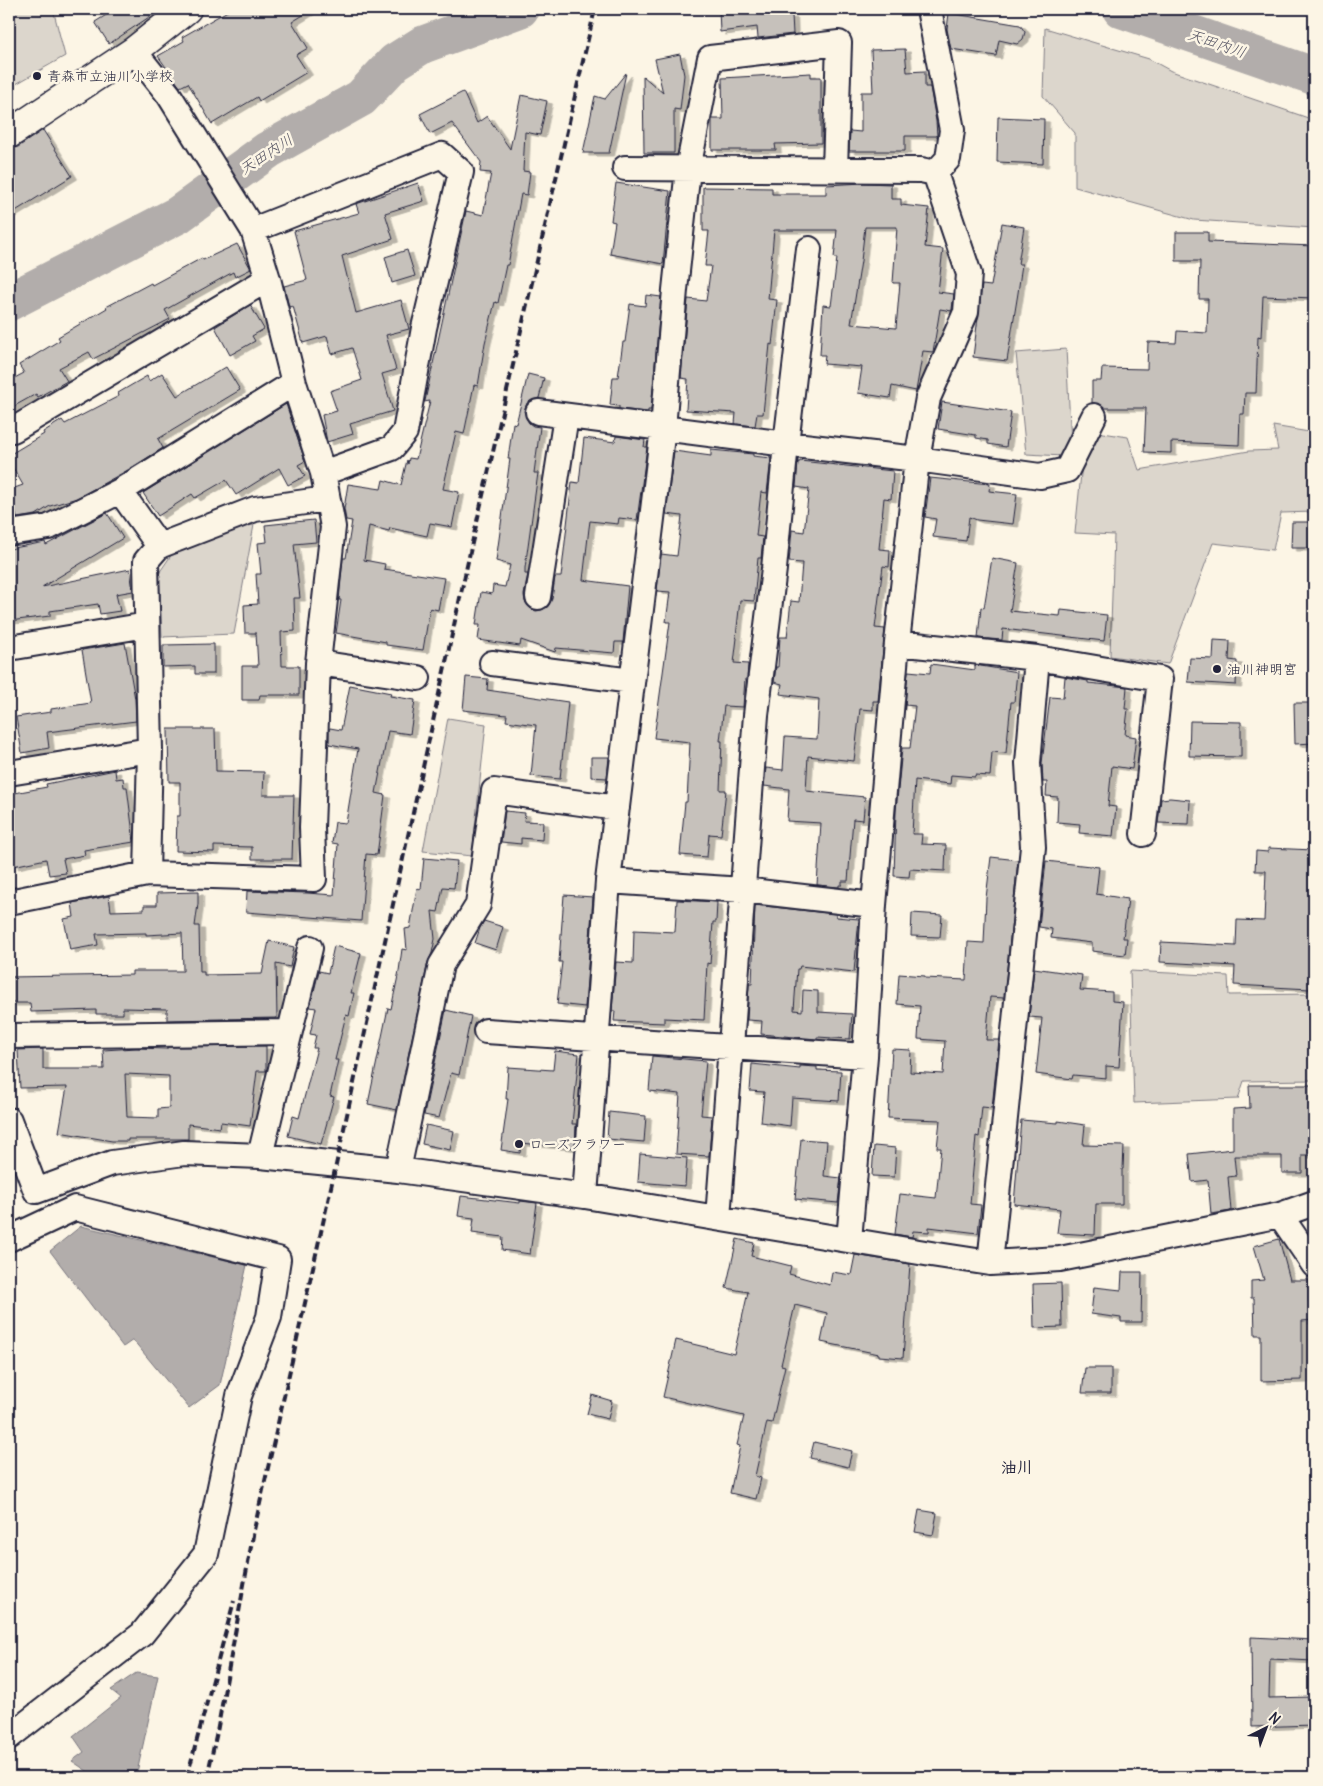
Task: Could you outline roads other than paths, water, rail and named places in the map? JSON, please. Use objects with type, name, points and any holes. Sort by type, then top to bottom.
[{"type":"main road","points":[[9,134],[134,51],[187,9]]},
{"type":"street","points":[[929,9],[952,130],[948,159],[935,173]]},
{"type":"street","points":[[585,1196],[608,881],[664,428],[675,290],[688,169],[710,58],[839,43],[835,169]]},
{"type":"street","points":[[9,902],[147,874],[314,878],[312,828],[318,663],[333,527],[323,473],[294,384],[268,280],[247,221],[169,95],[134,51]]},
{"type":"street","points":[[247,221],[442,155],[460,172],[424,328],[405,432],[392,448],[323,473]]},
{"type":"street","points":[[625,168],[921,170],[935,173]]},
{"type":"street","points":[[849,1240],[865,1056],[874,905],[916,458],[928,398],[966,312],[969,274],[935,173]]},
{"type":"street","points":[[718,1218],[756,715],[809,249]]},
{"type":"street","points":[[13,430],[268,280]]},
{"type":"street","points":[[9,533],[50,527],[120,491],[294,384]]},
{"type":"street","points":[[538,412],[786,444],[916,458],[1040,476],[1067,470],[1094,416]]},
{"type":"street","points":[[538,597],[566,416]]},
{"type":"street","points":[[120,491],[159,546]]},
{"type":"street","points":[[147,874],[150,750],[146,561],[159,546],[255,509],[327,499]]},
{"type":"street","points":[[9,648],[147,625]]},
{"type":"street","points":[[898,642],[1037,658],[1160,679],[1143,834]]},
{"type":"street","points":[[990,1263],[1033,847],[1028,763],[1037,658]]},
{"type":"street","points":[[318,663],[418,678]]},
{"type":"street","points":[[492,663],[632,681]]},
{"type":"street","points":[[9,774],[150,750]]},
{"type":"street","points":[[398,1170],[441,965],[478,905],[494,790],[617,808]]},
{"type":"street","points":[[608,881],[743,890],[874,905]]},
{"type":"street","points":[[260,1156],[310,948]]},
{"type":"street","points":[[486,1031],[865,1056]]},
{"type":"street","points":[[9,1036],[289,1032]]},
{"type":"street","points":[[9,1120],[36,1191],[112,1163],[184,1153],[260,1156],[398,1170],[585,1196],[990,1263],[1060,1260],[1280,1215],[1314,1203]]},
{"type":"street","points":[[9,1239],[75,1208],[278,1259],[269,1317],[239,1396],[206,1554],[142,1634],[9,1737]]},
{"type":"street","points":[[1280,1215],[1314,1265]]},
{"type":"waterway","name":"天田内川","points":[[9,302],[178,215],[268,150],[361,98],[395,62],[422,45],[520,9]]},
{"type":"waterway","name":"天田内川","points":[[1121,9],[1314,76]]},
{"type":"railway","points":[[207,1777],[254,1530],[472,543],[595,9]]},
{"type":"railway","points":[[187,1777],[234,1601]]},
{"type":"place","name":"青森市立油川小学校","points":[[37,76]]},
{"type":"place","name":"油川神明宮","points":[[1217,669]]},
{"type":"place","name":"ローズフラワー","points":[[519,1144]]},
{"type":"district","name":"油川","points":[[1017,1467]]}]
